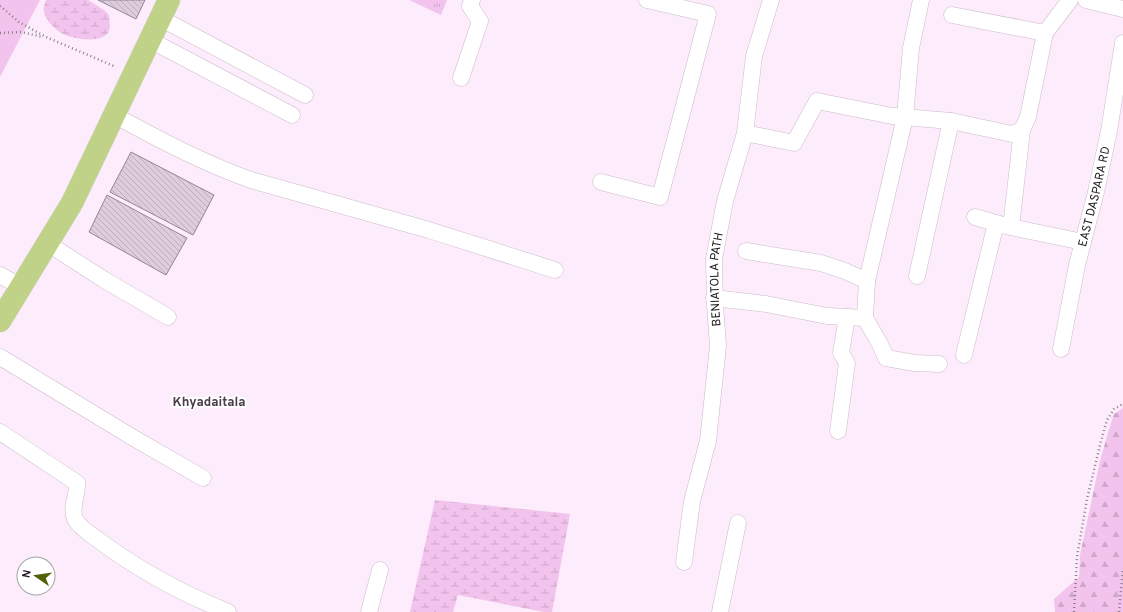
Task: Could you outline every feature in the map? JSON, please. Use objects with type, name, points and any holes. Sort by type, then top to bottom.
[{"type":"highway","points":[[0,321],[72,203],[164,9]]},
{"type":"street","points":[[461,78],[480,22],[470,6],[472,0]]},
{"type":"street","points":[[601,182],[660,197],[708,14],[647,0]]},
{"type":"street","name":"BENIATOLA PATH","points":[[684,562],[692,501],[708,441],[718,346],[714,298],[714,259],[725,201],[745,133],[754,56],[771,0]]},
{"type":"street","points":[[921,0],[912,48],[905,117],[867,281],[865,318],[886,358],[915,363],[939,364]]},
{"type":"street","points":[[964,355],[1004,225],[1022,130],[1028,118],[1045,34],[1070,0]]},
{"type":"street","points":[[1086,0],[1123,9]]},
{"type":"street","points":[[164,9],[305,94]]},
{"type":"street","points":[[952,15],[1045,34]]},
{"type":"street","points":[[150,40],[292,115]]},
{"type":"street","name":"EAST DASPARA RD","points":[[1061,349],[1077,265],[1096,192],[1109,131],[1123,43]]},
{"type":"street","points":[[745,133],[794,143],[817,101],[892,116],[951,121],[1012,134],[1022,130]]},
{"type":"street","points":[[114,115],[156,138],[223,170],[251,180],[429,230],[555,270]]},
{"type":"street","points":[[917,276],[951,121]]},
{"type":"street","points":[[975,217],[1004,225],[1083,242]]},
{"type":"street","points":[[47,243],[102,279],[168,317]]},
{"type":"street","points":[[746,251],[821,263],[845,271],[867,281]]},
{"type":"street","points":[[0,275],[21,287]]},
{"type":"street","points":[[714,298],[766,304],[827,316],[865,318]]},
{"type":"street","points":[[838,431],[847,363],[841,353],[847,317]]},
{"type":"street","points":[[0,357],[203,478]]},
{"type":"street","points":[[0,432],[77,483],[77,491],[72,512],[76,521],[90,534],[133,564],[172,587],[228,612]]},
{"type":"street","points":[[720,612],[738,524]]},
{"type":"street","points":[[369,612],[380,570]]},
{"type":"path","points":[[0,6],[19,22],[46,37],[134,74]]},
{"type":"path","points":[[0,33],[21,32],[46,37]]},
{"type":"path","points":[[1074,612],[1077,557],[1087,499],[1097,456],[1107,420],[1114,409],[1123,404]]},
{"type":"path","points":[[1119,612],[1123,568]]},
{"type":"green space","points":[[0,0],[40,0],[0,77]]},
{"type":"green space","points":[[46,0],[88,0],[109,15],[109,31],[101,38],[95,39],[82,39],[65,35],[55,28],[47,19],[44,10]]},
{"type":"green space","points":[[409,0],[447,0],[441,15]]},
{"type":"green space","points":[[1123,408],[1123,612],[1055,612],[1054,599],[1079,577],[1080,555],[1100,461],[1114,414]]},
{"type":"green space","points":[[435,500],[570,514],[552,612],[544,612],[458,595],[453,612],[410,612]]},
{"type":"building","points":[[98,0],[145,0],[136,19]]},
{"type":"building","points":[[131,152],[214,195],[193,235],[110,192]]},
{"type":"building","points":[[107,195],[187,238],[166,275],[89,232]]},
{"type":"district","name":"Khyadaitala","points":[[209,401]]}]
